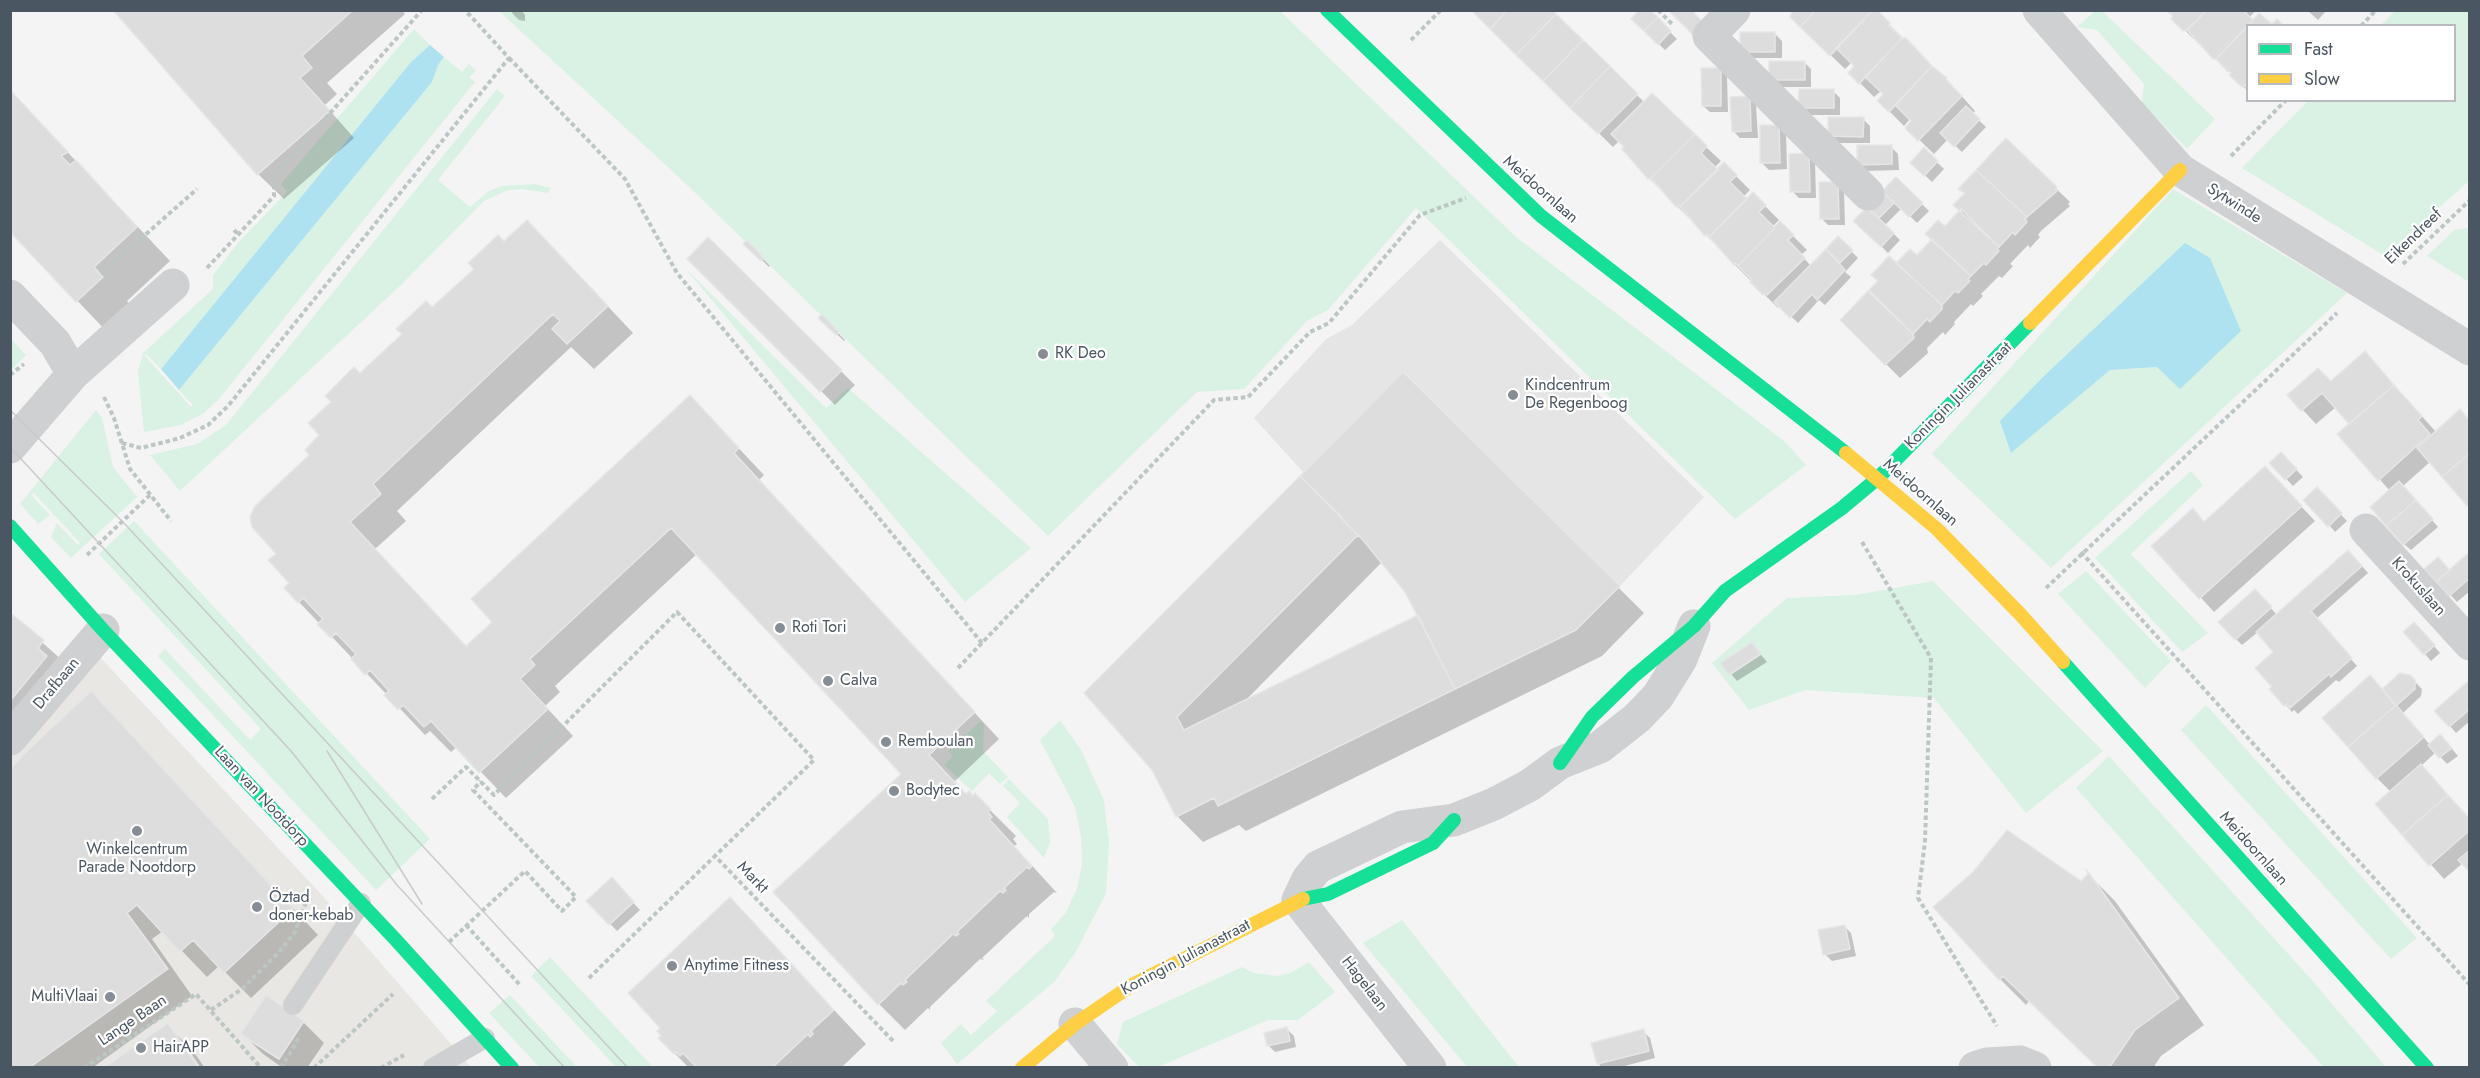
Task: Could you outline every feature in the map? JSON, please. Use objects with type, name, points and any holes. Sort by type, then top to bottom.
[{"type":"street","name":"Meidoornlaan","points":[[1328,10],[1541,216],[1878,478],[1936,529],[2020,614],[2427,1068]]},
{"type":"street","points":[[1734,10],[1709,36],[1868,194]]},
{"type":"street","name":"Sytwinde","points":[[2039,10],[2192,177],[2469,349]]},
{"type":"street","name":"Koningin Julianastraat","points":[[1022,1068],[1075,1024],[1132,985],[1298,900],[1308,879],[1318,867],[1402,827],[1454,820],[1494,804],[1530,785],[1560,763],[1600,747],[1637,718],[1658,696],[1681,659],[1694,626],[1725,591],[1842,508],[1878,478],[2192,177]]},
{"type":"street","points":[[10,447],[73,374],[173,285]]},
{"type":"street","points":[[10,297],[55,343],[73,374]]},
{"type":"street","name":"Laan van Nootdorp","points":[[10,526],[103,630],[361,903],[512,1068]]},
{"type":"street","name":"Krokuslaan","points":[[2366,530],[2469,644]]},
{"type":"street","name":"Drafbaan","points":[[10,739],[103,630]]},
{"type":"street","name":"Hagelaan","points":[[1298,900],[1430,1068]]},
{"type":"street","points":[[1075,1024],[1112,1068]]},
{"type":"street","points":[[1975,1068],[1987,1064],[2027,1065]]},
{"type":"lane","points":[[292,1005],[361,903]]},
{"type":"lane","points":[[433,1068],[485,1038]]},
{"type":"path","points":[[173,285],[202,290],[204,272],[274,195],[274,176],[422,10]]},
{"type":"path","points":[[465,10],[625,179],[677,273],[982,643]]},
{"type":"path","points":[[2363,24],[2376,10]]},
{"type":"path","points":[[122,443],[141,448],[180,438],[208,425],[228,406],[509,58]]},
{"type":"path","points":[[2192,177],[2284,102]]},
{"type":"path","points":[[958,668],[1214,400],[1248,397],[1310,332],[1329,323],[1420,215],[1481,192],[1499,177]]},
{"type":"path","points":[[101,274],[197,189]]},
{"type":"path","name":"Eikendreef","points":[[2020,614],[2081,552],[2469,200]]},
{"type":"path","points":[[234,230],[238,234]]},
{"type":"path","points":[[73,374],[98,390],[107,401],[130,469],[171,521]]},
{"type":"path","points":[[60,580],[150,495]]},
{"type":"path","points":[[1842,508],[1931,658],[1925,841],[1918,898],[2027,1065]]},
{"type":"path","points":[[2081,552],[2469,985]]},
{"type":"path","points":[[432,799],[466,767],[494,795],[677,612],[814,760],[715,856]]},
{"type":"path","points":[[314,1068],[525,871],[562,911],[576,897],[473,790],[481,782]]},
{"type":"path","name":"Markt","points":[[589,978],[715,856],[894,1042]]},
{"type":"path","points":[[466,925],[520,985]]},
{"type":"path","points":[[261,1068],[211,1011],[242,989],[278,953],[295,932]]},
{"type":"path","name":"Lange Baan","points":[[84,1068],[196,994],[211,1011]]},
{"type":"shaded area","name":"Kindcentrum De Regenboog","points":[[1440,240],[1704,497],[1620,586],[1404,372],[1303,472],[1254,418],[1326,339],[1352,325]]},
{"type":"shaded area","name":"Winkelcentrum Parade Nootdorp","points":[[98,655],[320,893],[471,1067],[11,1068],[11,756]]},
{"type":"green space","name":"RK Deo","points":[[499,11],[1280,11],[1516,237],[1784,441],[1806,465],[1735,519],[1416,208],[1328,310],[1307,321],[1244,389],[1197,392],[1048,536],[684,182]]},
{"type":"green space","points":[[2095,11],[2102,11],[2215,119],[2187,149],[2142,103],[2144,84],[2097,30],[2077,27]]},
{"type":"green space","points":[[2395,11],[2469,11],[2470,180],[2385,256],[2242,168],[2307,102],[2456,102],[2456,24],[2382,24]]},
{"type":"green space","points":[[414,29],[430,45],[411,62],[161,369],[146,354],[144,355],[191,407],[193,405],[179,390],[432,82],[438,65],[444,57],[462,72],[469,64],[476,71],[469,77],[475,82],[218,400],[204,413],[181,425],[144,432],[138,372],[143,353],[213,289],[213,275],[238,243],[287,192],[281,184]]},
{"type":"green space","points":[[497,89],[505,96],[438,180],[470,207],[489,191],[501,186],[535,184],[551,188],[548,193],[523,189],[508,190],[484,201],[402,284],[180,491],[150,455],[197,444],[226,425]]},
{"type":"green space","points":[[2173,189],[2347,293],[2051,568],[1932,454]],"holes":[[[2210,258],[2157,367],[2110,370],[2010,452]]]},
{"type":"green space","points":[[2470,228],[2469,282],[2427,256],[2454,230]]},
{"type":"green space","points":[[685,268],[826,408],[848,388],[1031,548],[965,602]]},
{"type":"green space","points":[[11,339],[26,355],[11,370]]},
{"type":"green space","points":[[96,410],[102,418],[113,467],[137,497],[71,558],[51,537],[57,523],[78,545],[80,543],[34,493],[31,495],[50,515],[38,524],[20,504]]},
{"type":"green space","points":[[2191,471],[2203,485],[2131,554],[2208,633],[2182,652],[2095,558]]},
{"type":"green space","points":[[134,521],[430,839],[376,890],[158,656],[165,649],[250,740],[261,729],[99,554]]},
{"type":"green space","points":[[2086,571],[2171,661],[2145,688],[2058,594]]},
{"type":"green space","points":[[1933,581],[2103,751],[2026,813],[1934,698],[1805,690],[1749,710],[1712,663],[1787,598],[1856,595]]},
{"type":"green space","points":[[2206,705],[2417,938],[2391,959],[2181,730]]},
{"type":"green space","points":[[1060,720],[1081,750],[1104,800],[1109,843],[1106,893],[1077,950],[1055,981],[957,1064],[941,1043],[961,1024],[971,1035],[997,1011],[986,1001],[1055,936],[1051,929],[1065,914],[1077,889],[1082,864],[1081,837],[1075,807],[1040,740]]},
{"type":"green space","points":[[981,721],[984,725],[983,751],[1008,777],[1000,784],[989,773],[972,791],[944,765],[953,756],[948,751]]},
{"type":"green space","points":[[2109,756],[2310,978],[2386,1067],[2324,1067],[2285,1024],[2076,788]]},
{"type":"green space","points":[[1009,779],[1048,819],[1050,842],[1044,858],[1007,817],[1020,803],[1003,786]]},
{"type":"green space","points":[[1402,920],[1519,1067],[1467,1067],[1363,943]]},
{"type":"green space","points":[[550,957],[653,1067],[616,1067],[531,976]]},
{"type":"green space","points":[[1309,962],[1335,992],[1298,1020],[1268,1020],[1158,1067],[1139,1067],[1117,1044],[1123,1022],[1242,967],[1254,973],[1278,976],[1290,973]]},
{"type":"green space","points":[[510,995],[577,1067],[539,1067],[489,1013]]},
{"type":"water","points":[[430,45],[444,57],[438,65],[432,82],[179,390],[161,369],[411,62]]},
{"type":"water","points":[[2185,243],[2210,258],[2241,331],[2180,389],[2157,367],[2110,370],[2011,453],[2000,421],[2044,376]]},
{"type":"building","points":[[113,10],[353,10],[302,56],[312,68],[300,78],[330,111],[257,175]]},
{"type":"building","points":[[1471,10],[1507,10],[1490,29]]},
{"type":"building","points":[[1507,10],[1552,10],[1556,14],[1516,55],[1490,29]]},
{"type":"building","points":[[1639,10],[1650,10],[1658,17],[1644,31],[1631,19]]},
{"type":"building","points":[[1668,10],[1691,10],[1705,24],[1694,36]]},
{"type":"building","points":[[1793,10],[1816,10],[1800,27],[1790,17]]},
{"type":"building","points":[[1816,10],[1873,10],[1830,56],[1800,27]]},
{"type":"building","points":[[1873,10],[1877,10],[1902,38],[1859,84],[1848,73],[1854,66],[1836,48]]},
{"type":"building","points":[[2167,10],[2207,10],[2187,30],[2183,31],[2171,19],[2173,16]]},
{"type":"building","points":[[2207,10],[2243,10],[2253,20],[2246,24],[2246,27],[2216,59],[2213,59],[2187,30]]},
{"type":"building","points":[[2259,13],[2272,24],[2250,24]]},
{"type":"building","points":[[1556,14],[1583,40],[1543,81],[1516,55]]},
{"type":"building","points":[[1658,17],[1671,31],[1658,45],[1644,31]]},
{"type":"building","points":[[2277,19],[2282,24],[2272,24]]},
{"type":"building","points":[[2246,28],[2246,87],[2244,85],[2242,87],[2229,75],[2231,73],[2216,59]]},
{"type":"building","points":[[1740,32],[1775,32],[1775,52],[1740,52]]},
{"type":"building","points":[[1902,38],[1906,38],[1932,66],[1889,112],[1877,101],[1883,94],[1865,77]]},
{"type":"building","points":[[1583,40],[1610,66],[1570,108],[1543,81]]},
{"type":"building","points":[[1769,61],[1805,61],[1805,80],[1769,80]]},
{"type":"building","points":[[1610,66],[1638,94],[1598,134],[1570,108]]},
{"type":"building","points":[[1932,66],[1947,78],[1946,80],[1962,96],[1918,141],[1905,128],[1911,121],[1895,105]]},
{"type":"building","points":[[1701,68],[1721,68],[1721,106],[1702,106]]},
{"type":"building","points":[[1799,89],[1834,89],[1834,108],[1798,108]]},
{"type":"building","points":[[10,90],[68,152],[61,156],[70,165],[76,160],[137,227],[94,267],[103,277],[76,302],[10,232]]},
{"type":"building","points":[[1652,93],[1695,134],[1648,179],[1611,134]]},
{"type":"building","points":[[1750,96],[1751,131],[1732,132],[1730,97]]},
{"type":"building","points":[[1966,106],[1980,119],[1954,147],[1940,133]]},
{"type":"building","points":[[1828,117],[1864,117],[1863,137],[1828,136]]},
{"type":"building","points":[[1760,125],[1779,125],[1780,163],[1760,163]]},
{"type":"building","points":[[1695,134],[1707,146],[1701,153],[1718,170],[1680,207],[1678,205],[1676,207],[1651,178]]},
{"type":"building","points":[[2006,138],[2057,187],[2055,189],[2057,191],[2027,217],[1976,170]]},
{"type":"building","points":[[1857,145],[1892,145],[1892,164],[1857,165]]},
{"type":"building","points":[[1924,147],[1938,161],[1924,176],[1910,163]]},
{"type":"building","points":[[1809,153],[1810,192],[1790,192],[1789,154]]},
{"type":"building","points":[[1724,162],[1737,175],[1730,182],[1747,199],[1709,237],[1707,234],[1705,236],[1680,207]]},
{"type":"building","points":[[1976,170],[2027,217],[2025,220],[2027,222],[2015,235],[2013,232],[1999,247],[1953,205],[1965,193],[1958,189]]},
{"type":"building","points":[[1896,177],[1923,203],[1909,217],[1882,191]]},
{"type":"building","points":[[1819,182],[1838,182],[1839,219],[1820,219]]},
{"type":"building","points":[[1882,191],[1894,203],[1879,218],[1867,207]]},
{"type":"building","points":[[1753,192],[1766,205],[1759,212],[1775,228],[1738,266],[1735,263],[1734,265],[1709,237]]},
{"type":"building","points":[[1867,207],[1894,233],[1881,247],[1853,221]]},
{"type":"building","points":[[1961,209],[1999,247],[1997,249],[1999,251],[1986,265],[1984,263],[1971,276],[1925,234],[1938,220],[1945,226]]},
{"type":"building","points":[[527,220],[608,306],[567,344],[552,329],[560,321],[553,314],[373,484],[381,494],[350,522],[466,646],[492,622],[471,599],[690,395],[739,448],[734,453],[975,712],[929,755],[966,794],[969,791],[973,796],[975,793],[991,809],[988,812],[992,817],[989,819],[1032,866],[1029,869],[1027,867],[1004,888],[1006,890],[1003,893],[1000,891],[957,932],[959,934],[956,936],[953,934],[905,980],[907,982],[903,985],[901,983],[878,1005],[773,892],[901,774],[671,528],[530,659],[535,665],[520,679],[548,709],[479,773],[431,721],[424,727],[403,705],[398,710],[384,695],[389,691],[370,670],[365,675],[351,659],[356,654],[336,633],[331,638],[317,624],[323,619],[303,598],[298,603],[284,588],[289,583],[268,560],[276,554],[252,527],[250,517],[255,506],[309,455],[305,450],[319,435],[308,423],[331,402],[325,396],[354,367],[360,373],[402,334],[396,329],[426,301],[432,307],[474,269],[468,263],[498,235],[504,241]]},
{"type":"building","points":[[1780,221],[1794,235],[1788,240],[1805,258],[1767,295],[1765,293],[1763,295],[1738,266]]},
{"type":"building","points":[[1838,236],[1853,250],[1840,263],[1826,249]]},
{"type":"building","points":[[708,237],[842,370],[820,392],[687,259]]},
{"type":"building","points":[[1932,239],[1971,276],[1968,279],[1970,281],[1958,293],[1955,291],[1942,305],[1896,263],[1910,249],[1917,255]]},
{"type":"building","points":[[747,240],[764,258],[761,261],[743,244]]},
{"type":"building","points":[[1826,249],[1845,270],[1817,300],[1812,294],[1790,318],[1774,302]]},
{"type":"building","points":[[1889,256],[1942,305],[1942,309],[1930,322],[1927,319],[1913,334],[1869,290],[1878,281],[1871,275]]},
{"type":"building","points":[[1868,291],[1913,334],[1914,338],[1885,365],[1840,320]]},
{"type":"building","points":[[822,314],[839,332],[836,335],[818,318]]},
{"type":"building","points":[[2365,351],[2394,385],[2349,424],[2322,393],[2301,411],[2287,395],[2318,368],[2331,381]]},
{"type":"building","points":[[1403,372],[1620,586],[1576,630],[1455,689],[1405,592],[1363,540],[1300,476]]},
{"type":"building","points":[[2394,385],[2422,416],[2418,420],[2430,434],[2378,481],[2337,434]]},
{"type":"building","points":[[2460,409],[2470,421],[2470,453],[2442,477],[2417,448]]},
{"type":"building","points":[[2281,452],[2297,469],[2285,480],[2269,463]]},
{"type":"building","points":[[2470,453],[2470,503],[2467,506],[2442,477]]},
{"type":"building","points":[[2265,466],[2302,506],[2199,599],[2151,546],[2193,508],[2204,522]]},
{"type":"building","points":[[1300,476],[1358,535],[1177,717],[1184,730],[1418,615],[1455,689],[1218,806],[1214,798],[1176,817],[1152,770],[1084,693]]},
{"type":"building","points":[[2399,481],[2416,500],[2386,526],[2370,507]]},
{"type":"building","points":[[2317,487],[2342,513],[2328,527],[2303,500]]},
{"type":"building","points":[[2416,500],[2433,519],[2403,545],[2386,526]]},
{"type":"building","points":[[2348,550],[2362,566],[2311,611],[2352,658],[2331,677],[2329,674],[2290,708],[2287,704],[2284,706],[2269,689],[2272,687],[2255,668],[2273,652],[2256,632]]},
{"type":"building","points":[[2467,554],[2470,557],[2470,578],[2449,596],[2436,582]]},
{"type":"building","points":[[2438,557],[2450,570],[2436,582],[2424,569]]},
{"type":"building","points":[[2255,589],[2272,607],[2235,640],[2218,622]]},
{"type":"building","points":[[13,615],[44,640],[38,648],[47,656],[10,701],[10,619]]},
{"type":"building","points":[[2414,622],[2435,645],[2424,655],[2403,632]]},
{"type":"building","points":[[1752,642],[1761,654],[1729,675],[1720,663]]},
{"type":"building","points":[[2400,673],[2410,675],[2415,680],[2415,689],[2396,706],[2382,689]]},
{"type":"building","points":[[2370,675],[2396,705],[2348,747],[2322,718]]},
{"type":"building","points":[[2467,682],[2470,684],[2470,709],[2449,727],[2434,711]]},
{"type":"building","points":[[91,691],[293,909],[224,973],[193,940],[180,952],[137,905],[127,913],[168,969],[29,1068],[10,1068],[10,770]]},
{"type":"building","points":[[2396,705],[2424,737],[2376,779],[2348,747]]},
{"type":"building","points":[[2440,734],[2452,748],[2439,758],[2428,745]]},
{"type":"building","points":[[2421,764],[2448,795],[2402,835],[2375,804]]},
{"type":"building","points":[[2448,795],[2470,819],[2470,830],[2429,866],[2402,835]]},
{"type":"building","points":[[2007,830],[2081,881],[2088,874],[2086,869],[2179,998],[2135,1030],[2109,1068],[2098,1068],[2003,976],[1999,980],[1933,907],[1973,872]]},
{"type":"building","points":[[2470,850],[2470,872],[2458,860]]},
{"type":"building","points":[[612,877],[634,902],[609,925],[586,901]]},
{"type":"building","points":[[730,897],[834,1010],[811,1031],[813,1034],[810,1037],[808,1034],[772,1068],[697,1068],[683,1053],[680,1056],[676,1052],[674,1054],[658,1038],[661,1036],[657,1031],[660,1028],[628,993]]},
{"type":"building","points":[[1845,925],[1850,949],[1823,955],[1818,930]]},
{"type":"building","points":[[266,995],[304,1021],[279,1059],[240,1034]]},
{"type":"building","points":[[168,1023],[199,1068],[104,1068],[139,1043]]},
{"type":"building","points":[[1287,1027],[1290,1041],[1267,1046],[1264,1033]]},
{"type":"building","points":[[1644,1029],[1649,1051],[1597,1064],[1591,1043]]},
{"type":"tram line","points":[[10,410],[123,522],[628,1068]]},
{"type":"tram line","points":[[10,447],[291,751],[397,885],[565,1068]]},
{"type":"tram line","points":[[327,751],[422,904]]},
{"type":"traffic: fast","points":[[1327,10],[1541,216],[1846,453]]},
{"type":"traffic: fast","points":[[1560,763],[1592,717],[1633,677],[1694,626],[1725,591],[1842,508],[1878,478],[2030,323]]},
{"type":"traffic: fast","points":[[10,526],[103,630],[395,939],[512,1068]]},
{"type":"traffic: fast","points":[[2063,662],[2427,1068]]},
{"type":"traffic: fast","points":[[1303,899],[1328,894],[1433,843],[1454,820]]},
{"type":"traffic: slow","points":[[2030,323],[2180,170]]},
{"type":"traffic: slow","points":[[1846,453],[1937,529],[2063,662]]},
{"type":"traffic: slow","points":[[1022,1068],[1075,1024],[1132,985],[1303,899]]},
{"type":"place","name":"RK Deo","points":[[1043,354]]},
{"type":"place","name":"Kindcentrum De Regenboog","points":[[1513,395]]},
{"type":"place","name":"Roti Tori","points":[[780,628]]},
{"type":"place","name":"Calva","points":[[828,681]]},
{"type":"place","name":"Remboulan","points":[[886,742]]},
{"type":"place","name":"Bodytec","points":[[894,791]]},
{"type":"place","name":"Winkelcentrum Parade Nootdorp","points":[[137,831]]},
{"type":"place","name":"Öztad doner-kebab","points":[[257,907]]},
{"type":"place","name":"Anytime Fitness","points":[[672,966]]},
{"type":"place","name":"MultiVlaai","points":[[110,997]]},
{"type":"place","name":"HairAPP","points":[[141,1048]]}]
